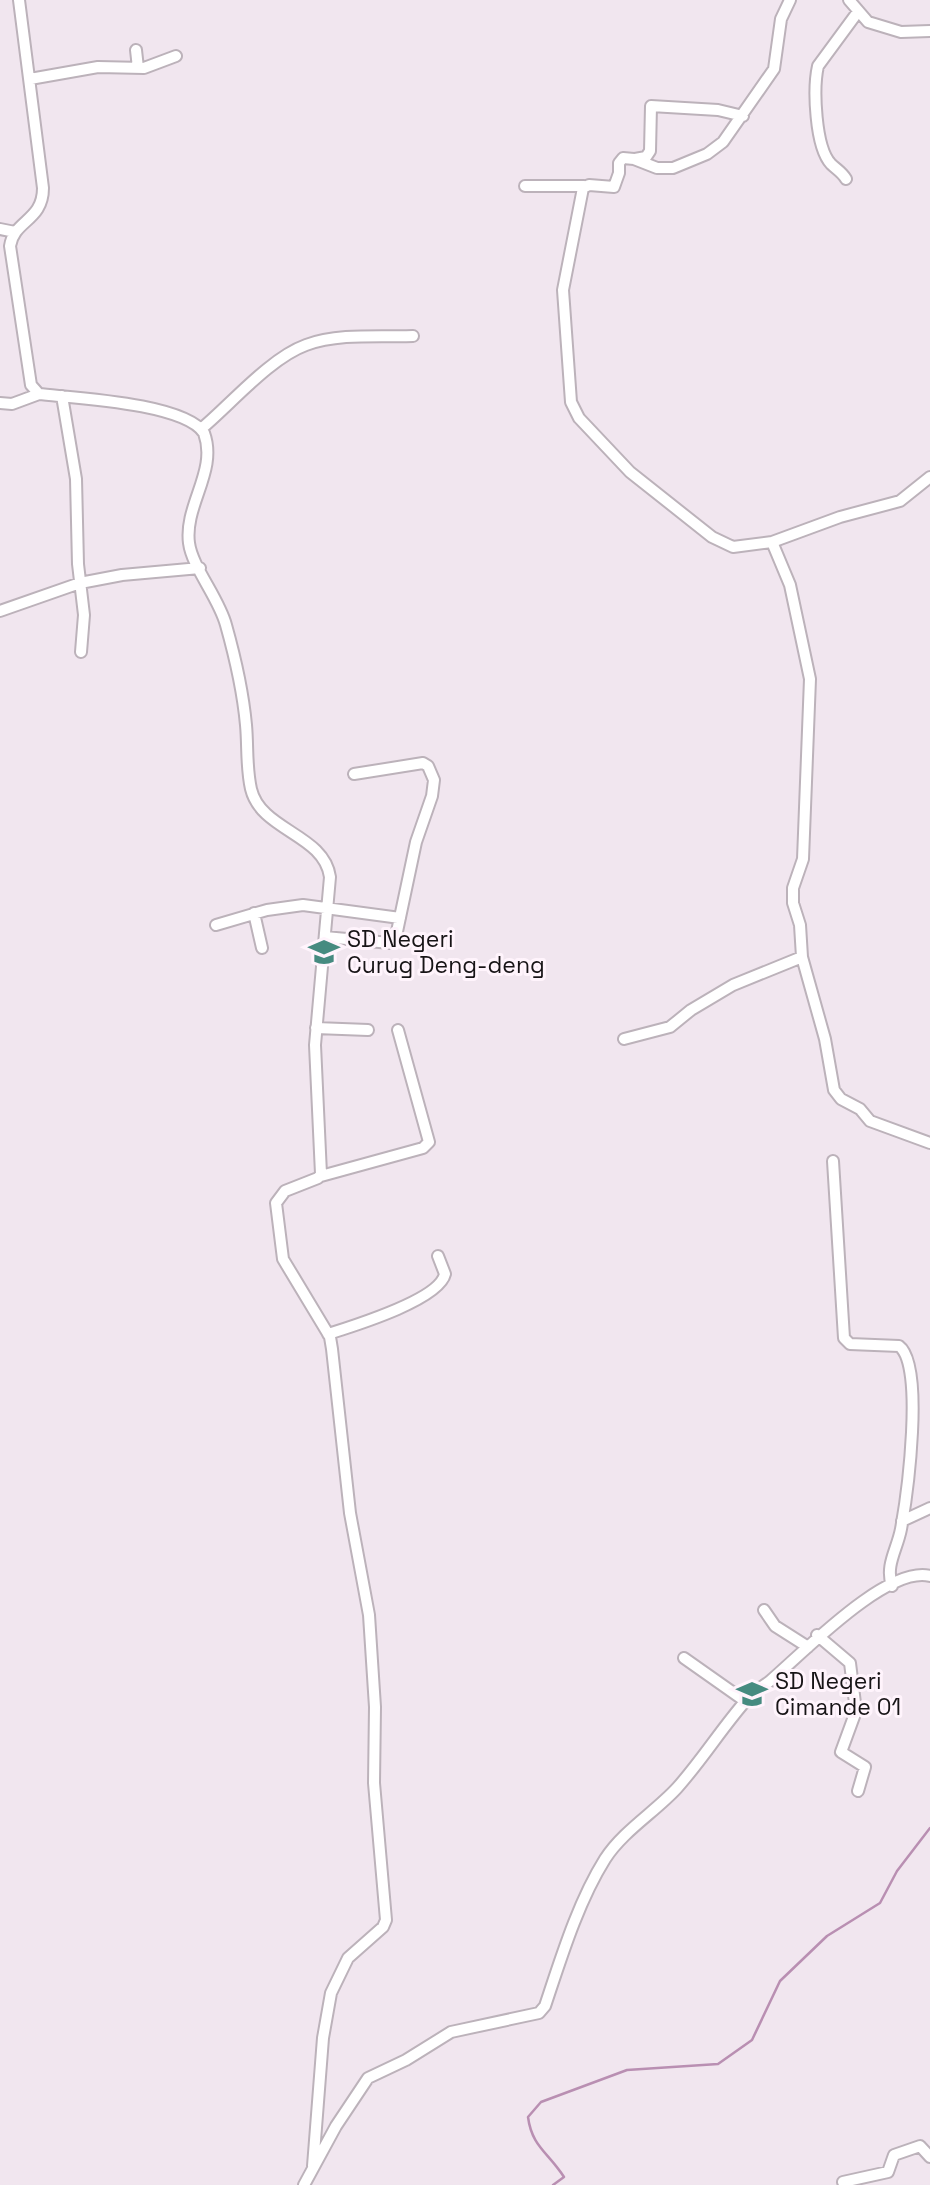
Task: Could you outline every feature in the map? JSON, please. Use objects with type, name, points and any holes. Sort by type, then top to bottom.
[{"type":"street","points":[[19,0],[43,196],[34,215],[15,232],[10,246],[29,377],[32,388],[38,394]]},
{"type":"street","points":[[525,186],[612,188],[619,177],[619,163],[623,158],[661,168],[682,165],[718,147],[743,116],[774,69],[781,19],[790,0]]},
{"type":"street","points":[[849,0],[868,22],[901,32],[930,31]]},
{"type":"street","points":[[846,179],[830,163],[817,135],[816,76],[818,66],[858,13]]},
{"type":"street","points":[[136,50],[138,68]]},
{"type":"street","points":[[30,79],[98,67],[138,68],[176,56]]},
{"type":"street","points":[[634,159],[646,157],[650,151],[651,106],[718,110],[743,116]]},
{"type":"street","points":[[584,186],[563,290],[570,395],[575,411],[630,472],[712,537],[733,547],[772,542],[840,517],[900,500],[930,477]]},
{"type":"street","points":[[0,229],[15,232]]},
{"type":"street","points":[[201,429],[273,366],[306,345],[337,340],[413,336]]},
{"type":"street","points":[[0,403],[12,404],[38,394],[93,397],[187,419],[201,429],[208,456],[188,538],[223,614],[229,635],[246,722],[247,766],[253,794],[268,817],[324,861],[330,877],[316,1028],[321,1176]]},
{"type":"street","points":[[62,396],[76,479],[80,583],[84,615],[81,652]]},
{"type":"street","points":[[772,542],[790,585],[810,679],[803,859],[793,888],[802,957],[825,1039],[834,1090],[841,1099],[864,1112],[870,1121],[930,1143]]},
{"type":"street","points":[[0,611],[80,583],[122,575],[200,568]]},
{"type":"street","points":[[325,937],[390,943],[395,940],[416,842],[432,796],[434,780],[429,766],[423,763],[354,774]]},
{"type":"street","points":[[216,925],[254,913],[303,905],[400,918]]},
{"type":"street","points":[[254,913],[262,948]]},
{"type":"street","points":[[624,1039],[670,1027],[691,1010],[733,985],[802,957]]},
{"type":"street","points":[[316,1028],[368,1030]]},
{"type":"street","points":[[313,2166],[323,2038],[331,1993],[344,1963],[383,1927],[386,1920],[374,1783],[375,1707],[369,1615],[349,1513],[334,1358],[328,1334],[283,1259],[276,1207],[279,1197],[285,1191],[321,1176],[423,1147],[429,1142],[398,1030]]},
{"type":"street","points":[[833,1161],[844,1338],[850,1344],[899,1346],[910,1361],[911,1453],[902,1521],[889,1567],[892,1586]]},
{"type":"street","points":[[328,1334],[390,1312],[438,1286],[445,1274],[438,1256]]},
{"type":"street","points":[[902,1521],[930,1508]]},
{"type":"street","points":[[303,2185],[368,2078],[406,2060],[451,2032],[539,2014],[545,2006],[576,1923],[608,1855],[677,1788],[745,1701],[808,1647],[817,1635],[855,1606],[912,1576],[930,1576]]},
{"type":"street","points":[[764,1610],[775,1626],[808,1647]]},
{"type":"street","points":[[817,1635],[850,1662],[856,1711],[841,1752],[865,1767],[858,1791]]},
{"type":"street","points":[[684,1658],[745,1701]]},
{"type":"street","points":[[843,2182],[888,2172],[894,2155],[912,2148],[920,2146],[930,2157]]},
{"type":"waterway","points":[[553,2185],[564,2177],[537,2143],[528,2117],[541,2102],[627,2070],[718,2064],[752,2040],[780,1981],[827,1936],[880,1903],[897,1871],[930,1828]]},
{"type":"place","name":"SD Negeri Curug Deng-deng","points":[[324,952]]},
{"type":"place","name":"SD Negeri Cimande 01","points":[[752,1694]]}]
